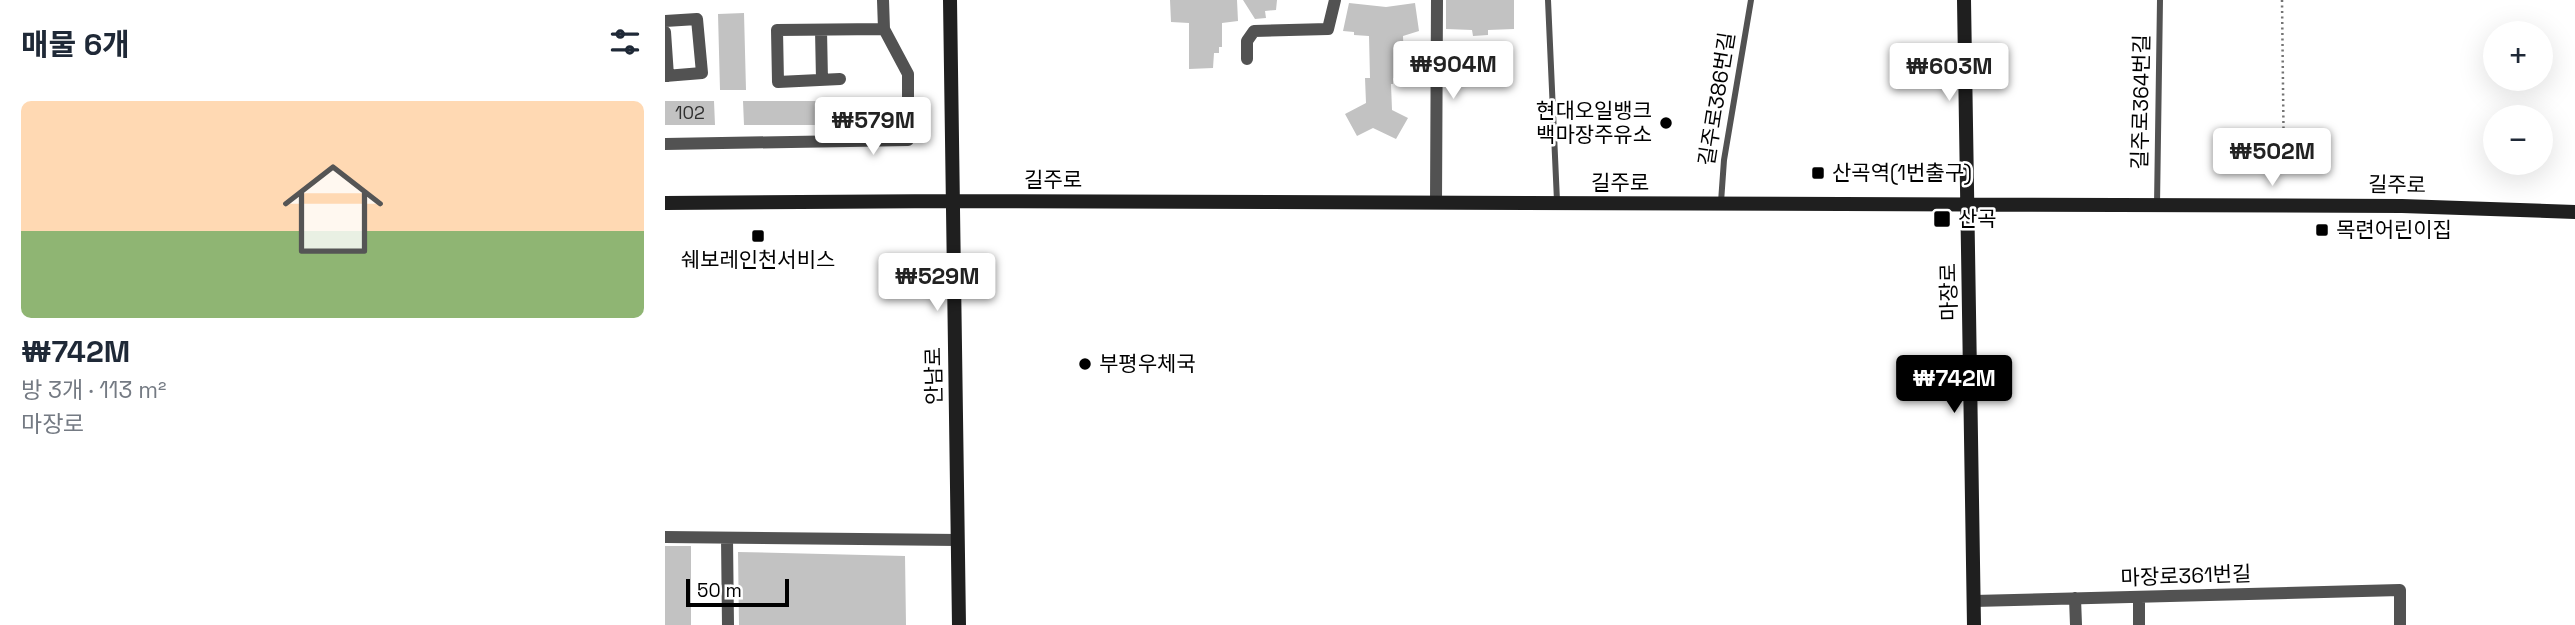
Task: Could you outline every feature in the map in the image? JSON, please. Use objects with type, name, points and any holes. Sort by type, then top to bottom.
[{"type":"main road","name":"안남로","points":[[950,0],[959,625]]},
{"type":"main road","name":"마장로","points":[[1964,0],[1974,625]]},
{"type":"main road","name":"길주로","points":[[665,203],[953,201],[2402,206],[2575,212]]},
{"type":"street","points":[[665,144],[908,140],[908,74],[884,29],[883,0]]},
{"type":"street","points":[[1247,59],[1247,41],[1254,32],[1328,29],[1335,0]]},
{"type":"street","points":[[1436,203],[1437,0]]},
{"type":"street","points":[[665,21],[697,19],[702,73],[667,76],[665,32]]},
{"type":"street","points":[[840,79],[778,82],[777,30],[884,29]]},
{"type":"street","points":[[821,30],[822,80]]},
{"type":"street","points":[[665,537],[958,540]]},
{"type":"street","points":[[727,538],[728,625]]},
{"type":"street","name":"마장로361번길","points":[[1974,601],[2400,590],[2400,625]]},
{"type":"street","points":[[2139,597],[2140,625]]},
{"type":"street","points":[[2075,598],[2076,625]]},
{"type":"lane","points":[[1548,0],[1557,203]]},
{"type":"lane","name":"길주로386번길","points":[[1721,204],[1724,160],[1751,0]]},
{"type":"lane","name":"길주로364번길","points":[[2157,205],[2160,0]]},
{"type":"path","points":[[2282,0],[2284,172]]},
{"type":"building","points":[[1170,0],[1237,0],[1238,21],[1222,23],[1222,47],[1219,47],[1219,53],[1214,53],[1213,68],[1189,69],[1189,23],[1171,22]]},
{"type":"building","points":[[1243,0],[1277,0],[1276,10],[1265,11],[1266,18],[1255,19]]},
{"type":"building","points":[[1446,0],[1514,0],[1514,29],[1488,30],[1488,35],[1473,36],[1472,30],[1446,29]]},
{"type":"building","points":[[1349,3],[1386,7],[1415,3],[1419,31],[1403,36],[1404,64],[1396,69],[1391,84],[1392,110],[1408,118],[1396,139],[1373,128],[1357,136],[1345,114],[1366,103],[1365,78],[1370,78],[1369,36],[1343,31]]},
{"type":"building","points":[[744,13],[746,90],[720,90],[718,14]]},
{"type":"building","points":[[665,101],[714,101],[715,125],[665,125]]},
{"type":"building","points":[[743,101],[890,101],[891,125],[744,125]]},
{"type":"building","points":[[665,546],[691,546],[691,625],[665,625]]},
{"type":"building","points":[[738,552],[905,556],[906,625],[739,625]]},
{"type":"place","name":"현대오일뱅크 백마장주유소","points":[[1666,123]]},
{"type":"place","name":"산곡역(1번출구)","points":[[1818,173]]},
{"type":"place","name":"산곡","points":[[1942,219]]},
{"type":"place","name":"목련어린이집","points":[[2322,230]]},
{"type":"place","name":"쉐보레인천서비스","points":[[758,236]]},
{"type":"place","name":"부평우체국","points":[[1085,364]]}]
